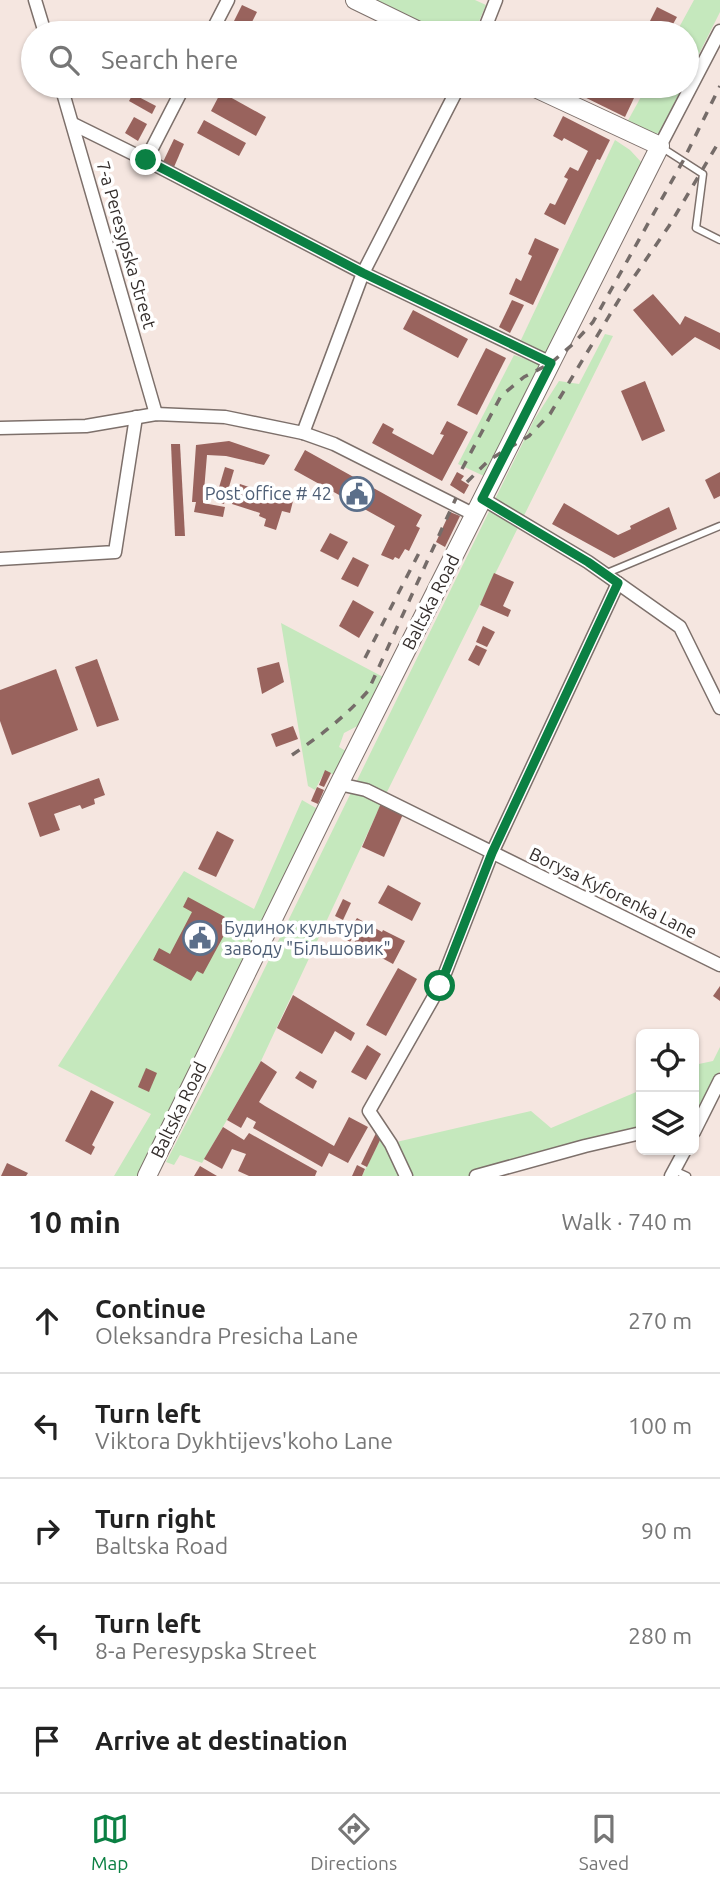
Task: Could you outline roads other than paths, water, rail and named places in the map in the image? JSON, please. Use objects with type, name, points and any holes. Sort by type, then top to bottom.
[{"type":"main road","points":[[355,0],[398,21]]},
{"type":"main road","points":[[557,98],[660,146]]},
{"type":"main road","name":"Baltska Road","points":[[147,1176],[339,784],[660,146]]},
{"type":"street","points":[[35,0],[41,21]]},
{"type":"street","points":[[218,21],[229,0]]},
{"type":"street","points":[[488,21],[496,0]]},
{"type":"street","name":"Baltska Road","points":[[699,71],[720,31]]},
{"type":"street","name":"7-a Peresypska Street","points":[[65,98],[156,414]]},
{"type":"street","points":[[146,160],[178,98]]},
{"type":"street","points":[[303,433],[363,273],[453,98]]},
{"type":"street","name":"Baltska Road","points":[[660,146],[685,98]]},
{"type":"street","points":[[73,124],[363,273],[551,363]]},
{"type":"street","points":[[0,428],[86,426],[156,414],[225,417],[303,433],[334,444],[479,507],[605,574],[680,627],[720,708]]},
{"type":"street","points":[[0,559],[115,552],[136,417]]},
{"type":"street","points":[[406,1176],[391,1144],[369,1111],[440,986],[492,853],[618,583]]},
{"type":"street","name":"Borysa Kyforenka Lane","points":[[339,784],[366,790],[720,965]]},
{"type":"street","points":[[699,1122],[720,1080]]},
{"type":"street","points":[[476,1176],[636,1134]]},
{"type":"street","points":[[673,1173],[681,1155]]},
{"type":"lane","points":[[660,146],[704,174],[696,228],[720,240]]},
{"type":"lane","points":[[605,574],[720,526]]},
{"type":"lane","points":[[673,1173],[687,1176]]},
{"type":"railway","points":[[462,469],[501,396],[524,377],[551,363],[593,322],[683,161],[720,86]]},
{"type":"railway","points":[[467,482],[489,460],[529,436],[550,414],[720,140]]},
{"type":"railway","points":[[292,755],[332,726],[368,691],[456,498]]},
{"type":"railway","points":[[365,658],[421,549]]},
{"type":"place","name":"Post office # 42","points":[[357,494]]},
{"type":"place","name":"Будинок культури заводу \"Більшовик\"","points":[[200,938]]}]
